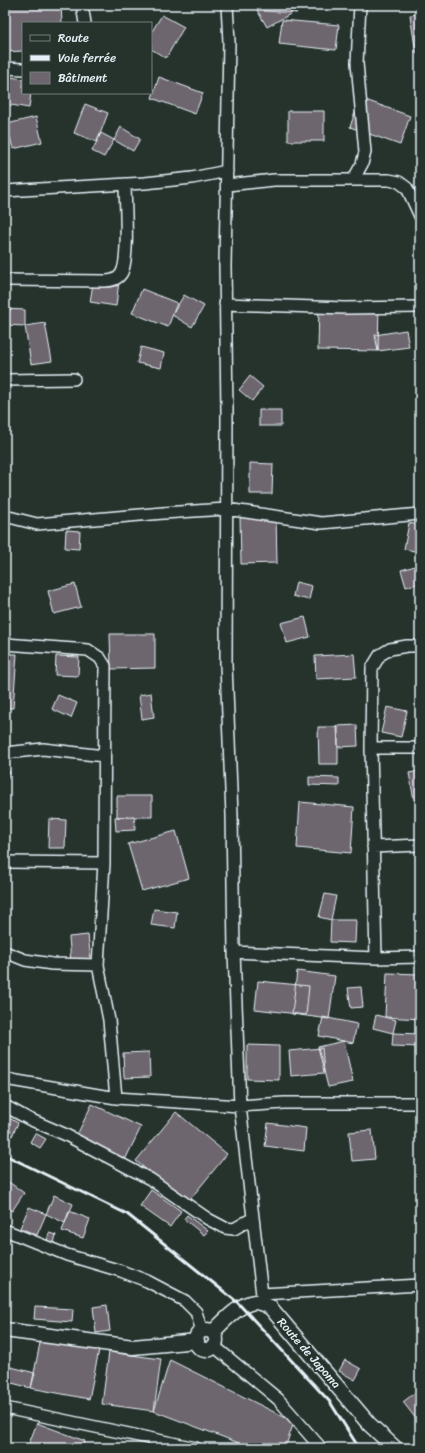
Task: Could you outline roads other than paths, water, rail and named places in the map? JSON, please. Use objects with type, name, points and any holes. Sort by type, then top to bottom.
[{"type":"street","points":[[82,5],[86,22]]},
{"type":"street","points":[[227,5],[229,42],[225,266],[227,411],[226,665],[232,815],[234,952],[240,1106],[262,1299]]},
{"type":"street","points":[[353,180],[362,164],[365,152],[357,63],[360,5]]},
{"type":"street","points":[[5,68],[22,69]]},
{"type":"street","points":[[5,191],[125,184],[192,178],[227,171]]},
{"type":"street","points":[[227,185],[274,180],[389,180],[399,182],[407,188],[420,216]]},
{"type":"street","points":[[5,280],[115,280],[121,275],[125,266],[125,184]]},
{"type":"street","points":[[225,304],[324,308],[420,307]]},
{"type":"street","points":[[5,380],[74,379]]},
{"type":"street","points":[[5,516],[38,524],[163,512],[226,509],[321,522],[420,514]]},
{"type":"street","points":[[5,644],[88,650],[100,658],[105,666],[104,863],[98,965],[109,1020],[116,1098]]},
{"type":"street","points":[[376,958],[371,748],[372,668],[380,655],[390,649],[407,646],[420,646]]},
{"type":"street","points":[[371,748],[420,748]]},
{"type":"street","points":[[5,753],[43,749],[104,756]]},
{"type":"street","points":[[374,848],[420,845]]},
{"type":"street","points":[[5,862],[104,863]]},
{"type":"street","points":[[5,952],[25,960],[52,964],[98,965]]},
{"type":"street","points":[[234,952],[376,958],[420,957]]},
{"type":"street","points":[[5,1080],[116,1098],[240,1106],[284,1103],[420,1103]]},
{"type":"street","points":[[5,1106],[29,1119],[64,1134],[150,1179],[208,1219],[226,1228],[234,1229],[253,1218]]},
{"type":"street","points":[[5,1230],[67,1255],[121,1271],[147,1281],[185,1301],[196,1312],[206,1337],[278,1399],[321,1448]]},
{"type":"street","points":[[5,1330],[133,1347],[206,1337],[241,1307],[262,1299],[420,1285]]},
{"type":"street","name":"Route de Japoma","points":[[262,1299],[369,1424],[395,1448]]},
{"type":"street","points":[[5,1408],[196,1448]]},
{"type":"railway","points":[[5,1155],[127,1214],[237,1302],[330,1402],[359,1448]]}]
